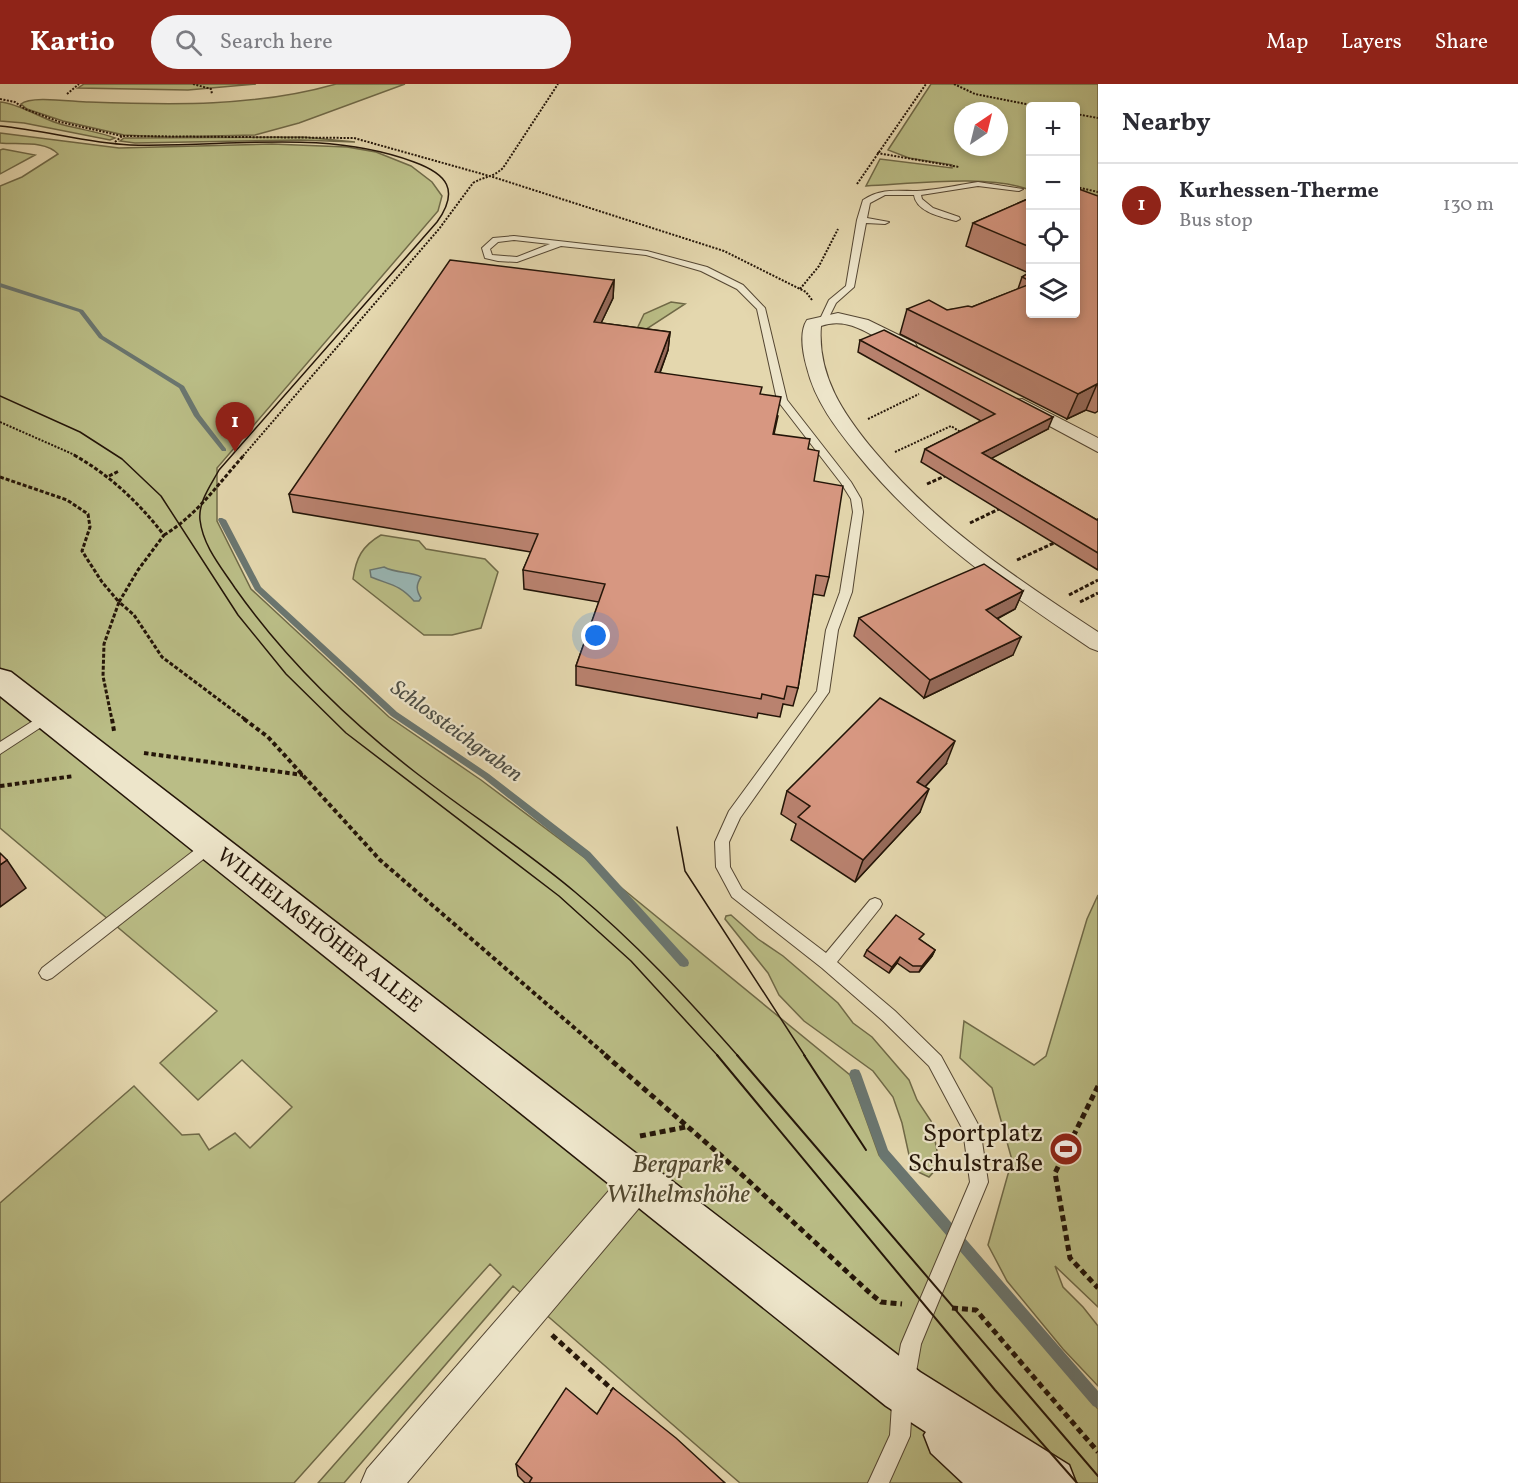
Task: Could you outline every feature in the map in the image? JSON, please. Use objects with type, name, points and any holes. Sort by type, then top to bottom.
[{"type":"main road","name":"WILHELMSHÖHER ALLEE","points":[[0,680],[47,717],[109,755],[210,846],[427,1015],[638,1184],[903,1389],[1051,1483]]},
{"type":"main road","name":"WILHELMSHÖHER ALLEE","points":[[903,1389],[999,1483]]},
{"type":"street","points":[[923,353],[843,316],[825,317],[813,323],[810,340],[817,377],[827,400],[847,430],[901,494],[945,534],[993,572],[1098,643]]},
{"type":"street","points":[[1003,394],[1098,446]]},
{"type":"street","points":[[1062,425],[1098,435]]},
{"type":"street","points":[[381,1483],[638,1184]]},
{"type":"lane","points":[[825,317],[832,302],[850,287],[861,220],[866,202],[875,195],[897,191],[917,193],[978,184],[1019,189]]},
{"type":"lane","points":[[917,193],[918,200],[930,210],[956,219]]},
{"type":"lane","points":[[861,220],[885,222]]},
{"type":"lane","points":[[561,243],[513,260],[501,261],[488,256],[486,248],[496,240],[514,238],[561,243],[646,253],[704,269],[740,287],[760,308],[782,400],[846,482],[856,499],[858,512],[846,592],[832,630],[823,692],[734,815],[722,842],[723,867],[737,893],[827,963],[889,1016],[934,1061],[971,1128],[979,1182],[911,1344],[903,1389],[900,1436],[878,1483]]},
{"type":"lane","points":[[0,749],[47,717]]},
{"type":"lane","points":[[47,973],[210,846]]},
{"type":"lane","points":[[827,963],[875,904]]},
{"type":"path","points":[[67,94],[79,84]]},
{"type":"path","points":[[194,84],[211,89],[212,94]]},
{"type":"path","points":[[109,755],[104,644],[119,602],[138,570],[164,536],[179,526],[194,511],[440,229],[472,183],[481,178],[493,177],[503,168],[558,84]]},
{"type":"path","points":[[954,84],[975,94],[1026,104]]},
{"type":"path","points":[[0,99],[15,102],[25,109],[60,122],[122,136],[354,138],[493,177],[724,251],[806,292],[825,317]]},
{"type":"path","points":[[1080,115],[1098,118]]},
{"type":"path","points":[[115,142],[122,136]]},
{"type":"path","points":[[877,153],[963,168]]},
{"type":"path","points":[[1080,188],[1098,192]]},
{"type":"path","points":[[847,430],[919,394]]},
{"type":"path","points":[[0,422],[69,450],[110,476],[146,511],[164,536]]},
{"type":"path","points":[[873,461],[951,426],[962,433]]},
{"type":"path","points":[[110,476],[119,471]]},
{"type":"path","points":[[0,477],[67,500],[88,514],[90,527],[82,551],[102,582],[134,615],[162,657],[268,737],[380,860],[686,1126],[881,1302],[976,1310],[1098,1452]]},
{"type":"path","points":[[993,572],[1054,543]]},
{"type":"path","points":[[0,786],[82,775],[109,755],[303,775]]},
{"type":"path","points":[[1098,1086],[1055,1173],[1070,1258],[1098,1288]]},
{"type":"path","points":[[633,1138],[686,1126]]},
{"type":"path","points":[[527,1312],[621,1397]]},
{"type":"green space","points":[[84,84],[256,84],[188,90],[78,88]]},
{"type":"green space","points":[[336,84],[405,84],[299,123],[255,135],[166,137],[124,135],[63,121],[27,109],[21,104],[26,101],[43,99],[151,104],[213,103],[275,97]]},
{"type":"green space","points":[[931,84],[1098,84],[1098,217],[1080,210],[1080,102],[1026,102],[1026,189],[994,182],[972,181],[866,186],[880,159],[952,168],[952,165],[909,158],[888,150]]},
{"type":"green space","points":[[0,102],[57,123],[115,138],[110,140],[24,123],[0,121]]},
{"type":"green space","name":"Bergpark Wilhelmshöhe","points":[[0,133],[119,148],[272,144],[347,147],[376,152],[411,166],[432,182],[442,196],[438,211],[217,468],[217,521],[251,589],[389,717],[481,780],[585,858],[850,1075],[879,1155],[1098,1409],[1098,1483],[740,1483],[513,1286],[344,1483],[318,1483],[501,1275],[490,1264],[294,1483],[0,1483],[0,1203],[134,1086],[182,1135],[199,1134],[209,1150],[235,1133],[250,1148],[292,1107],[242,1060],[198,1100],[160,1063],[217,1011],[0,828],[0,186],[22,177],[58,154],[38,145],[0,143]]},
{"type":"green space","points":[[303,137],[355,142],[300,140],[135,143],[120,141],[124,138]]},
{"type":"green space","points":[[0,150],[35,155],[0,174]]},
{"type":"green space","points":[[671,302],[685,304],[642,332],[636,331],[644,314]]},
{"type":"green space","points":[[381,535],[419,541],[426,549],[485,559],[498,572],[481,628],[452,635],[424,635],[353,579],[361,553]]},
{"type":"green space","points":[[1098,895],[1098,1307],[1055,1266],[1063,1287],[1098,1326],[1098,1386],[1063,1349],[1007,1281],[988,1245],[1012,1160],[992,1088],[960,1058],[964,1021],[1034,1065],[1046,1056],[1087,919]]},
{"type":"green space","points":[[731,915],[838,1003],[853,1023],[872,1037],[909,1080],[917,1100],[931,1121],[940,1165],[929,1177],[918,1172],[909,1155],[893,1097],[873,1071],[804,1021],[779,995],[768,973],[725,919],[726,916]]},
{"type":"water","points":[[384,567],[421,577],[417,588],[421,598],[419,601],[414,601],[404,591],[394,586],[371,577],[370,570]]},
{"type":"building","points":[[1080,189],[1098,196],[1098,385],[1078,394],[907,309],[929,300],[947,310],[972,307],[1026,286],[1026,318],[1080,318]]},
{"type":"building","points":[[1026,200],[1026,245],[973,223]]},
{"type":"building","points":[[450,260],[614,280],[594,322],[670,332],[655,372],[762,387],[760,394],[781,397],[773,434],[810,439],[808,449],[819,451],[814,481],[843,486],[829,577],[816,575],[798,688],[787,686],[784,699],[762,694],[761,699],[576,666],[605,584],[523,570],[538,534],[289,494]]},
{"type":"building","points":[[884,330],[1053,417],[982,453],[1098,519],[1098,553],[925,449],[995,414],[860,340]]},
{"type":"building","points":[[984,564],[1023,591],[986,610],[1021,637],[930,680],[859,618]]},
{"type":"building","points":[[880,698],[955,741],[917,782],[929,789],[863,860],[798,817],[810,806],[787,791]]},
{"type":"building","points":[[0,853],[7,860],[0,865]]},
{"type":"building","points":[[896,915],[924,934],[919,939],[935,950],[922,966],[913,966],[900,957],[892,967],[867,950]]},
{"type":"building","points":[[566,1388],[597,1414],[613,1388],[676,1438],[725,1483],[529,1483],[532,1478],[516,1464]]},
{"type":"waterway","name":"Schlossteichgraben","points":[[0,285],[81,311],[101,337],[182,387],[197,416],[224,450]]},
{"type":"waterway","name":"Schlossteichgraben","points":[[222,520],[258,588],[394,714],[486,776],[587,855],[684,963]]},
{"type":"waterway","name":"Schlossteichgraben","points":[[855,1074],[884,1154],[1098,1401]]},
{"type":"tram line","points":[[0,126],[97,142],[130,145],[274,142],[344,145],[414,162],[442,178],[449,192],[448,201],[437,222],[219,470],[201,507],[200,520],[205,539],[219,564],[254,614],[318,687],[390,752],[536,861],[597,911],[660,971],[738,1056]]},
{"type":"tram line","points":[[0,396],[80,432],[122,459],[161,496],[238,615],[286,674],[346,733],[559,896],[631,961],[718,1056]]},
{"type":"tram line","points":[[677,827],[685,871],[805,1056]]},
{"type":"tram line","points":[[717,1055],[995,1390],[1077,1483]]},
{"type":"tram line","points":[[737,1055],[1098,1476]]},
{"type":"tram line","points":[[804,1055],[866,1150]]},
{"type":"place","name":"Kurhessen-Therme","points":[[235,452]]},
{"type":"place","name":"Sportplatz Schulstraße","points":[[1066,1149]]}]
